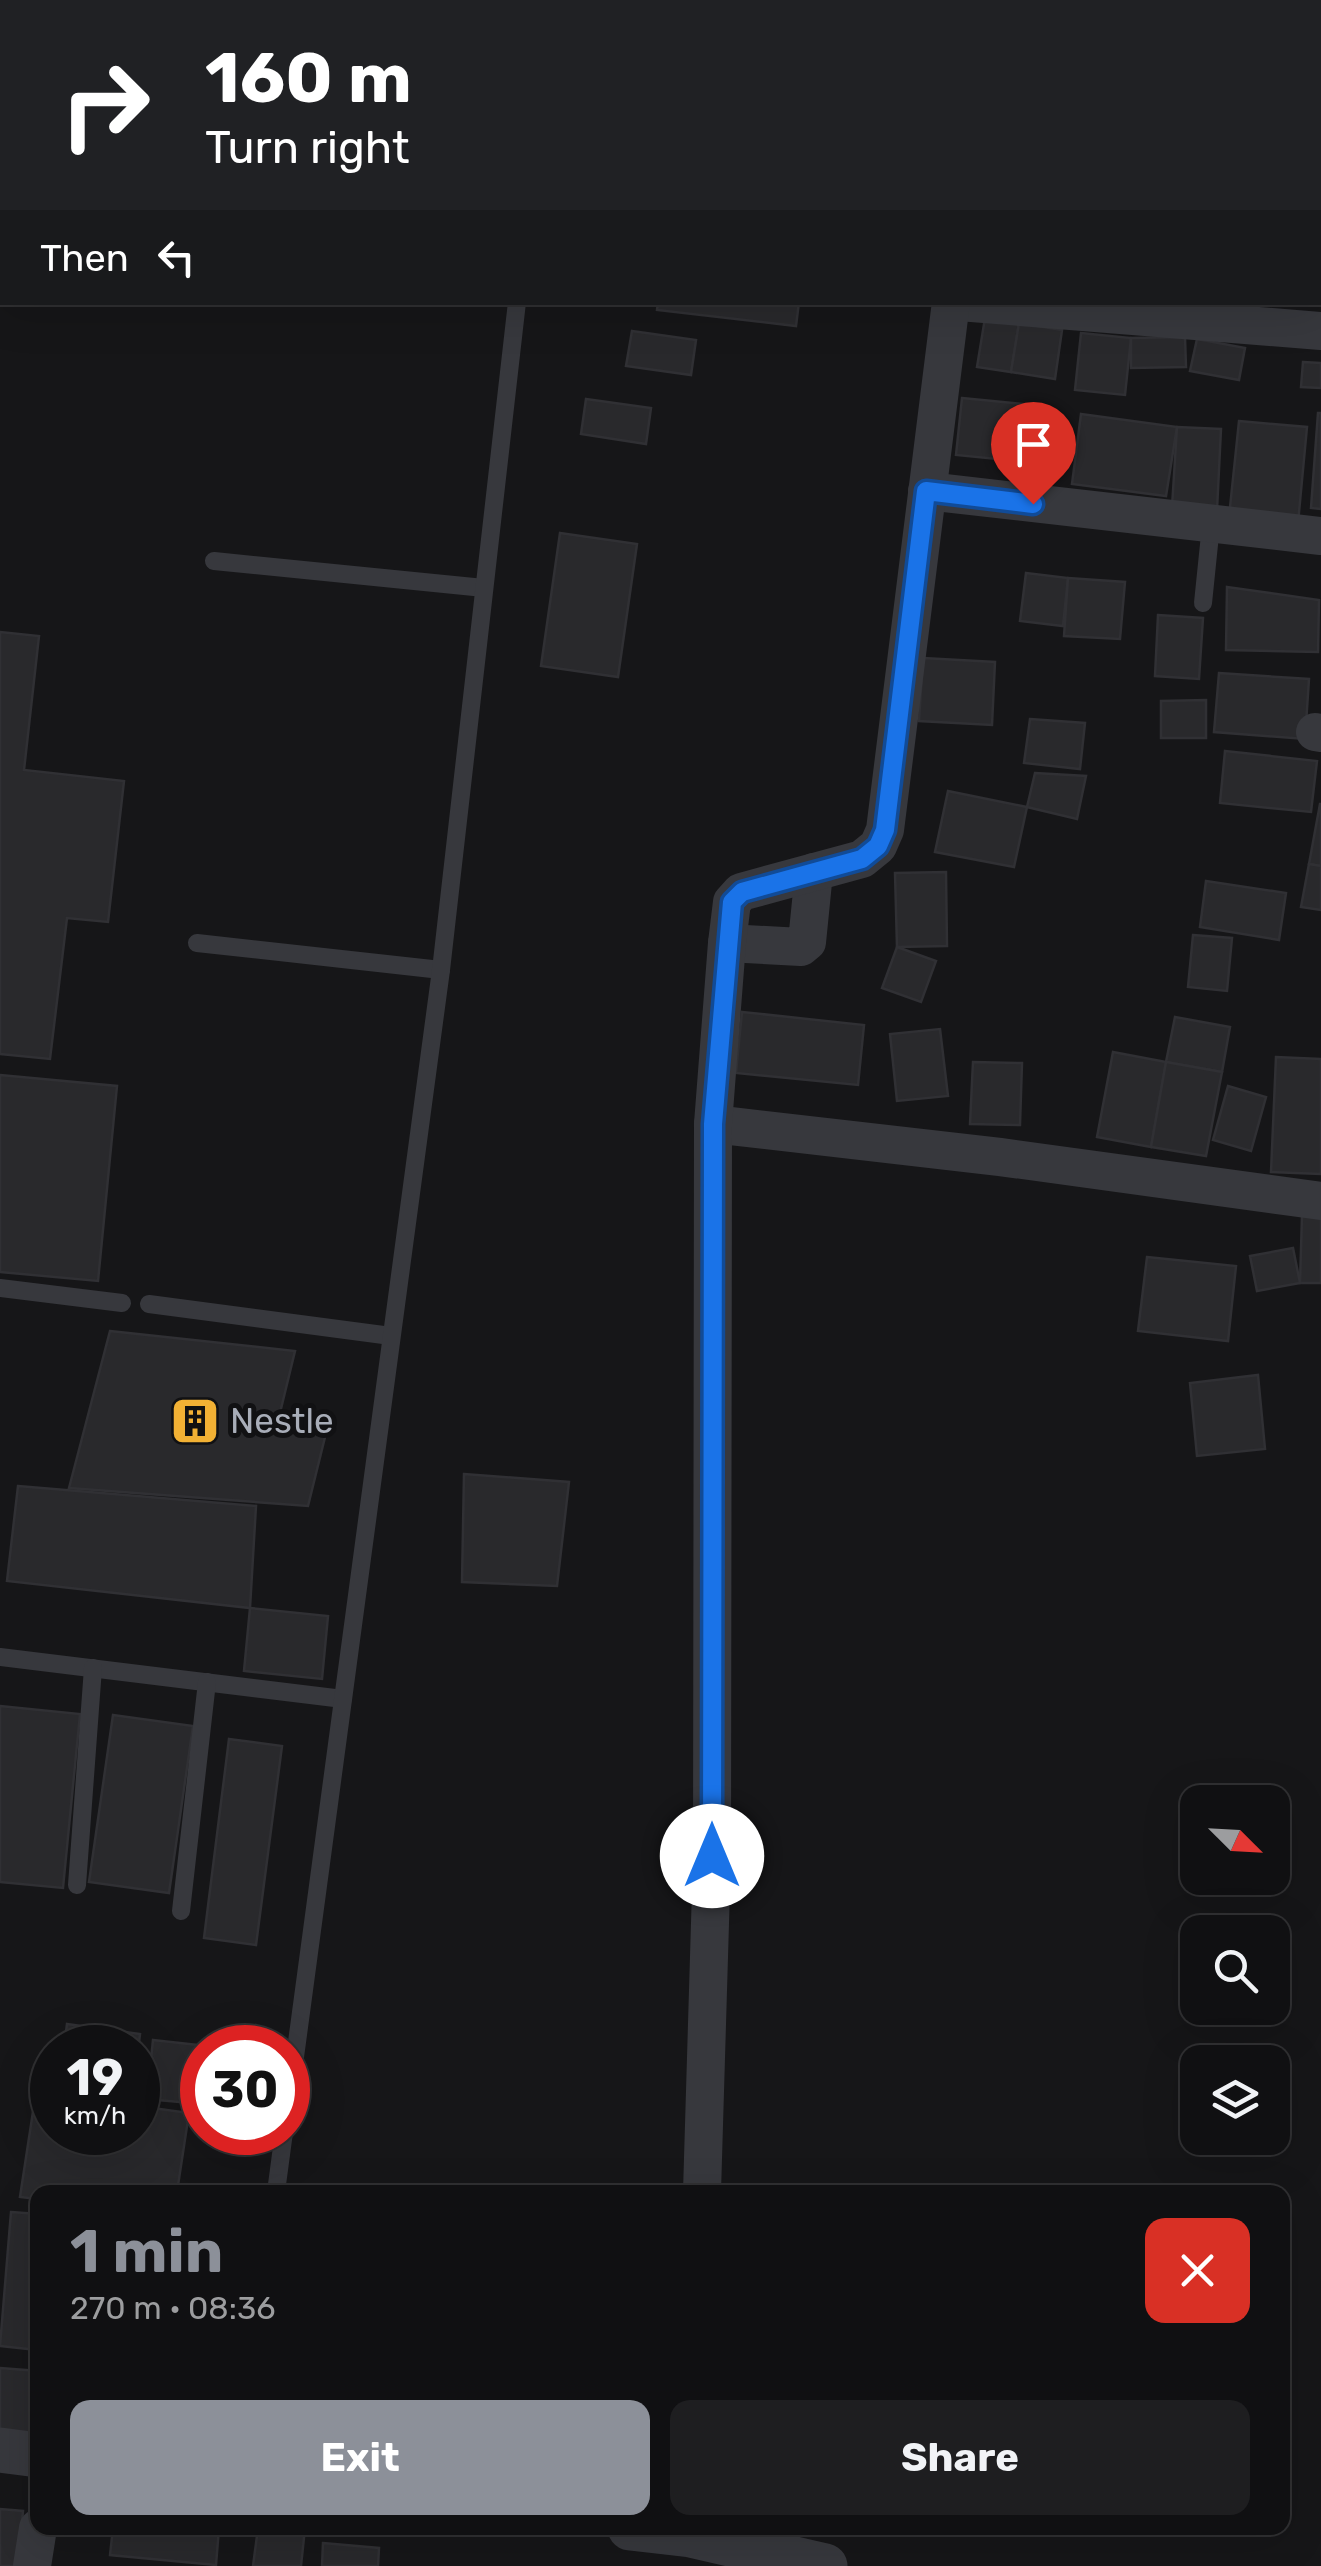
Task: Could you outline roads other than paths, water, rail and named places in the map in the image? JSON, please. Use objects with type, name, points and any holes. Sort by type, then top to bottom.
[{"type":"street","points":[[702,2185],[712,1856],[713,1124],[732,902],[742,892],[862,859],[878,846],[885,830],[926,491],[955,305]]},
{"type":"street","points":[[993,305],[1321,331]]},
{"type":"street","points":[[926,491],[1321,536]]},
{"type":"street","points":[[727,943],[801,947],[810,936],[814,872]]},
{"type":"street","points":[[713,1124],[1000,1156],[1321,1200]]},
{"type":"street","points":[[0,2450],[30,2454]]},
{"type":"street","points":[[32,2566],[37,2535]]},
{"type":"street","points":[[706,2535],[825,2566]]},
{"type":"lane","points":[[299,2025],[440,970],[516,305]]},
{"type":"lane","points":[[1204,604],[1211,525]]},
{"type":"lane","points":[[214,561],[484,588]]},
{"type":"lane","points":[[197,943],[440,970]]},
{"type":"lane","points":[[0,1288],[122,1303]]},
{"type":"lane","points":[[149,1304],[391,1336]]},
{"type":"lane","points":[[0,1657],[343,1699]]},
{"type":"lane","points":[[77,1885],[94,1668]]},
{"type":"lane","points":[[181,1911],[207,1682]]},
{"type":"lane","points":[[277,2185],[281,2155]]},
{"type":"place","name":"Nestle","points":[[195,1421]]}]
